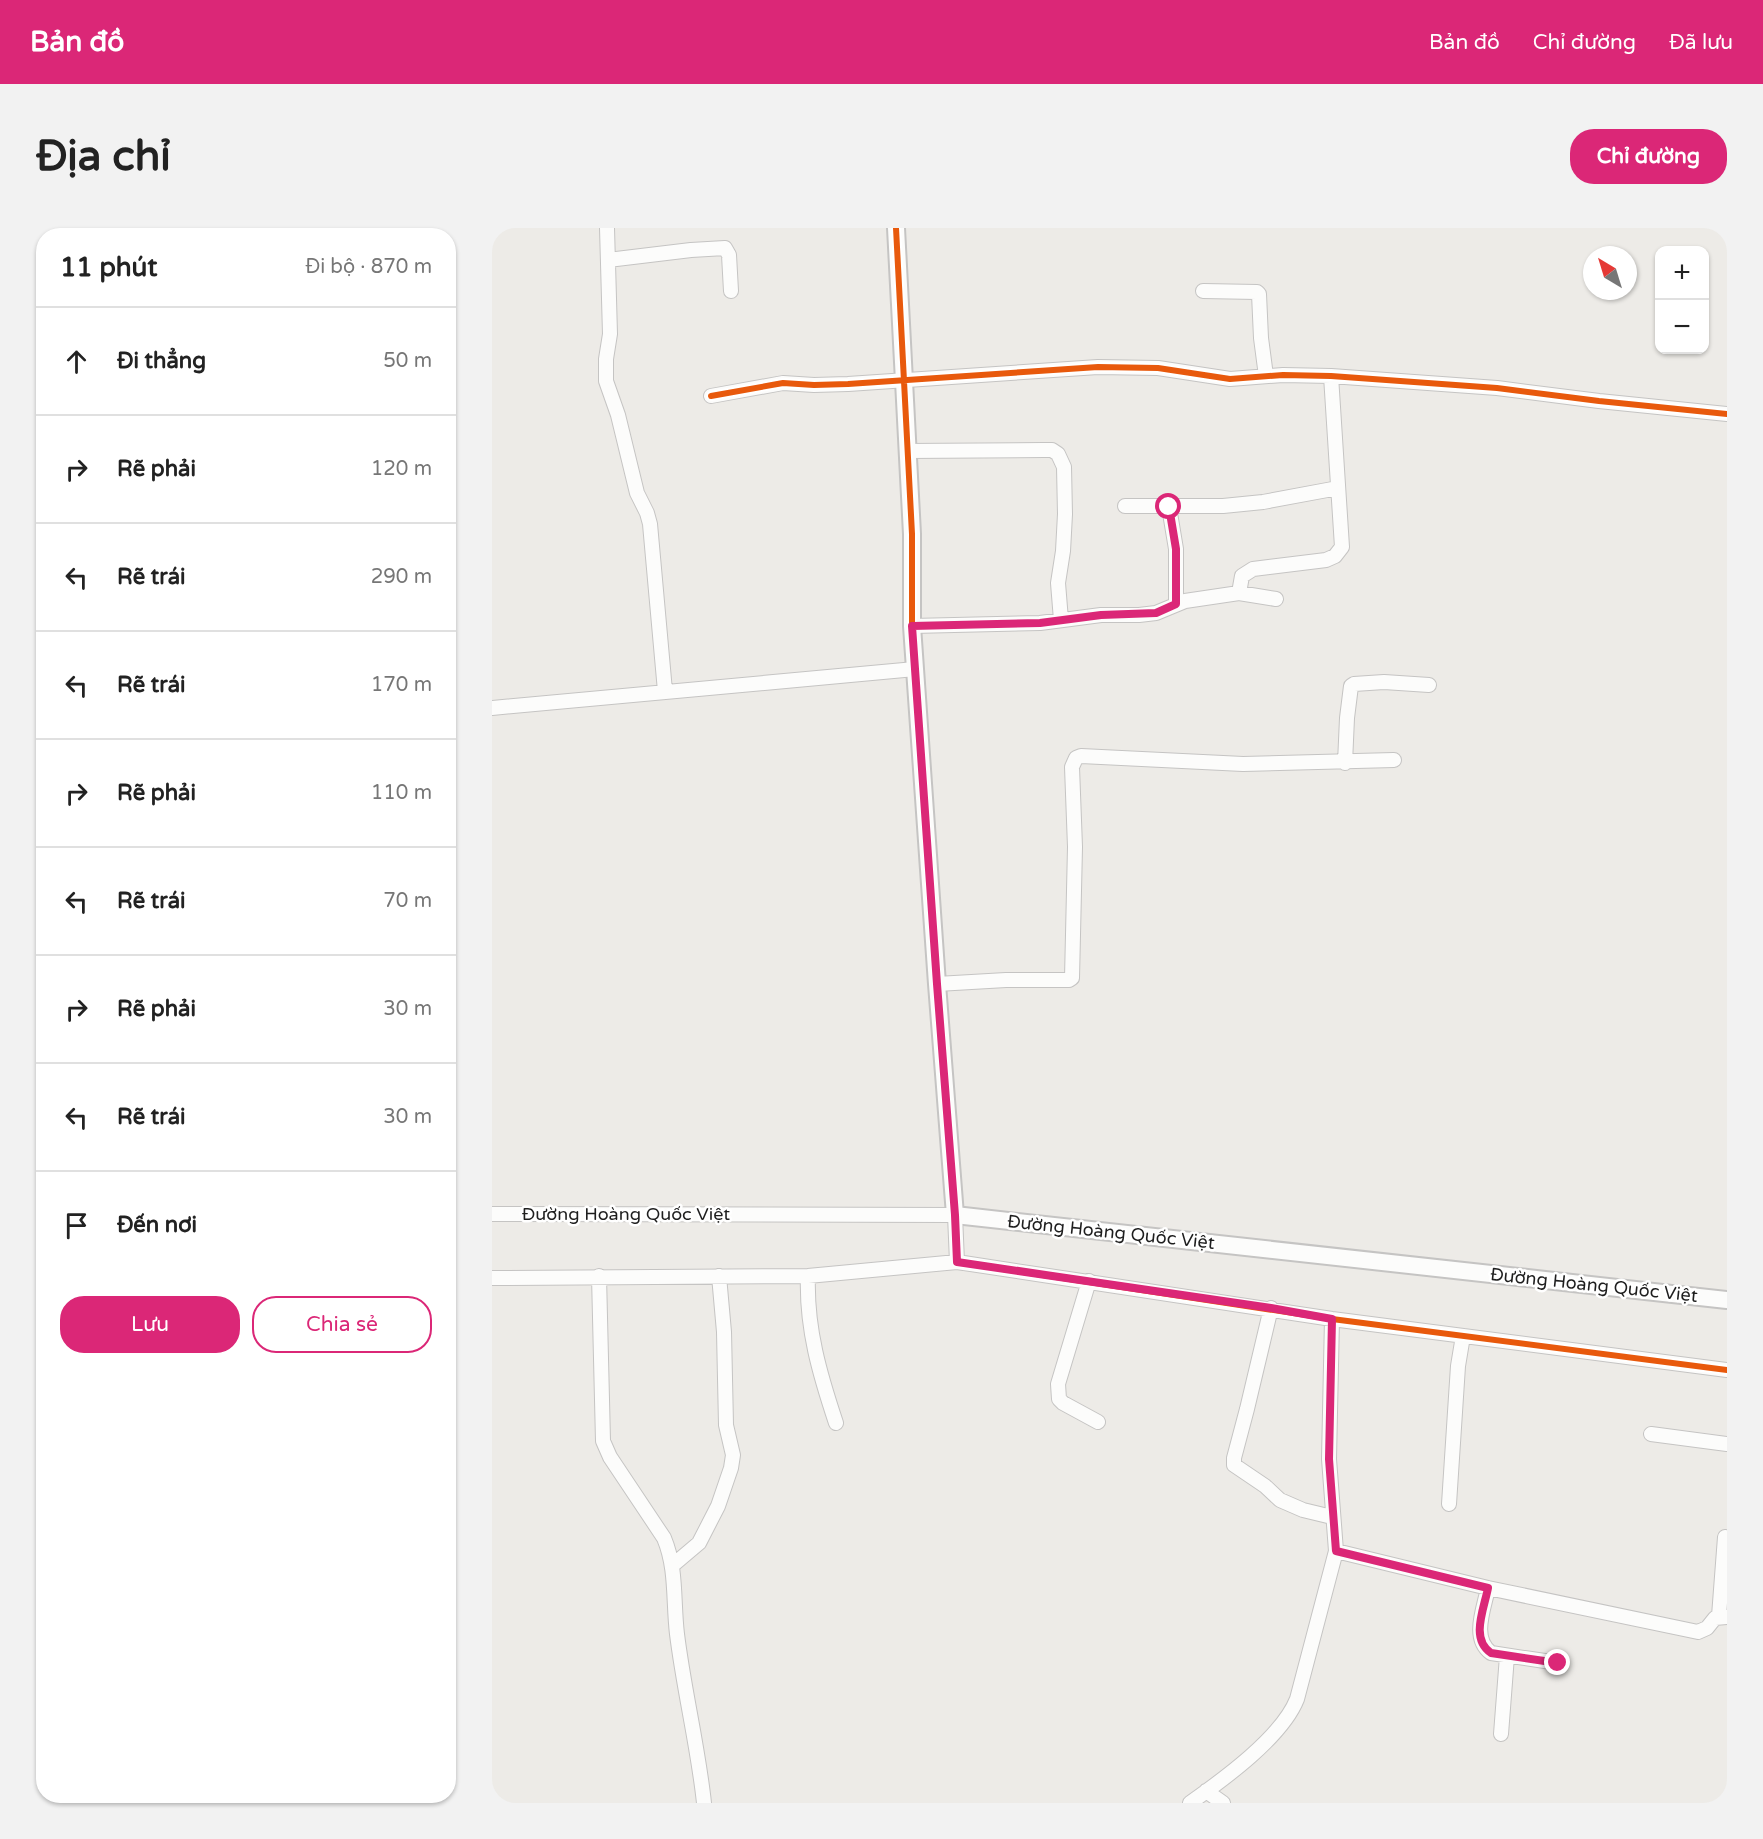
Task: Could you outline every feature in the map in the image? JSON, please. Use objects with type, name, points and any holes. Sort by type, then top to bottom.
[{"type":"street","points":[[607,228],[610,334],[606,359],[606,381],[618,415],[637,493],[650,524],[666,691]]},
{"type":"street","points":[[896,228],[912,534],[912,626],[956,1221],[956,1255]]},
{"type":"street","points":[[608,260],[725,248],[729,255],[731,291]]},
{"type":"street","points":[[1203,291],[1257,292],[1259,294],[1266,376]]},
{"type":"street","points":[[711,396],[783,383],[814,385],[903,381],[1098,367],[1158,369],[1230,379],[1266,376],[1331,376],[1497,388],[1727,414]]},
{"type":"street","points":[[1239,593],[1242,576],[1252,569],[1326,560],[1340,552],[1342,547],[1331,376]]},
{"type":"street","points":[[908,451],[1052,450],[1058,454],[1064,467],[1065,481],[1063,551],[1058,583],[1061,620]]},
{"type":"street","points":[[1125,507],[1223,506],[1263,502],[1338,488]]},
{"type":"street","points":[[1169,507],[1176,549],[1176,604]]},
{"type":"street","points":[[912,626],[1040,623],[1101,615],[1156,613],[1185,601],[1239,593],[1276,598]]},
{"type":"street","points":[[492,708],[915,669]]},
{"type":"street","points":[[1345,763],[1351,686],[1384,682],[1429,685]]},
{"type":"street","points":[[937,984],[1006,980],[1069,980],[1072,978],[1074,847],[1072,767],[1076,758],[1081,756],[1243,764],[1394,760]]},
{"type":"street","name":"Đường Hoàng Quốc Việt","points":[[492,1214],[956,1221],[1727,1300]]},
{"type":"street","points":[[492,1278],[808,1276],[956,1255],[1089,1281],[1332,1319],[1727,1370]]},
{"type":"street","points":[[598,1276],[603,1441],[610,1456],[664,1538],[673,1564],[676,1631],[701,1772],[704,1803]]},
{"type":"street","points":[[673,1564],[699,1543],[718,1506],[731,1468],[733,1455],[726,1425],[724,1332],[719,1276]]},
{"type":"street","points":[[808,1276],[807,1302],[810,1330],[817,1364],[836,1424]]},
{"type":"street","points":[[1089,1281],[1062,1368],[1058,1392],[1063,1404],[1098,1422]]},
{"type":"street","points":[[1271,1308],[1250,1399],[1233,1458],[1234,1465],[1281,1500],[1303,1510],[1332,1517]]},
{"type":"street","points":[[1190,1803],[1272,1736],[1292,1711],[1297,1699],[1336,1551],[1329,1459],[1332,1319]]},
{"type":"street","points":[[1449,1504],[1458,1366],[1463,1336]]},
{"type":"street","points":[[1651,1434],[1727,1444]]},
{"type":"street","points":[[1336,1551],[1488,1588],[1698,1632],[1723,1617],[1725,1537]]},
{"type":"street","points":[[1488,1588],[1480,1629],[1480,1641],[1484,1648],[1491,1653],[1558,1663]]},
{"type":"street","points":[[1501,1734],[1507,1656]]},
{"type":"street","points":[[1206,1791],[1223,1803]]},
{"type":"cycle path","points":[[896,228],[912,534],[912,626],[957,1262],[1332,1319],[1727,1370]]},
{"type":"cycle path","points":[[711,396],[783,383],[848,384],[1098,367],[1158,368],[1230,379],[1283,375],[1331,376],[1497,388],[1727,414]]},
{"type":"route","points":[[1169,507],[1176,549],[1176,604],[1168,609],[1139,615],[1101,615],[1040,623],[912,626],[957,1262],[1332,1319],[1329,1459],[1336,1551],[1488,1588],[1480,1629],[1480,1641],[1484,1648],[1491,1653],[1558,1663]]}]
